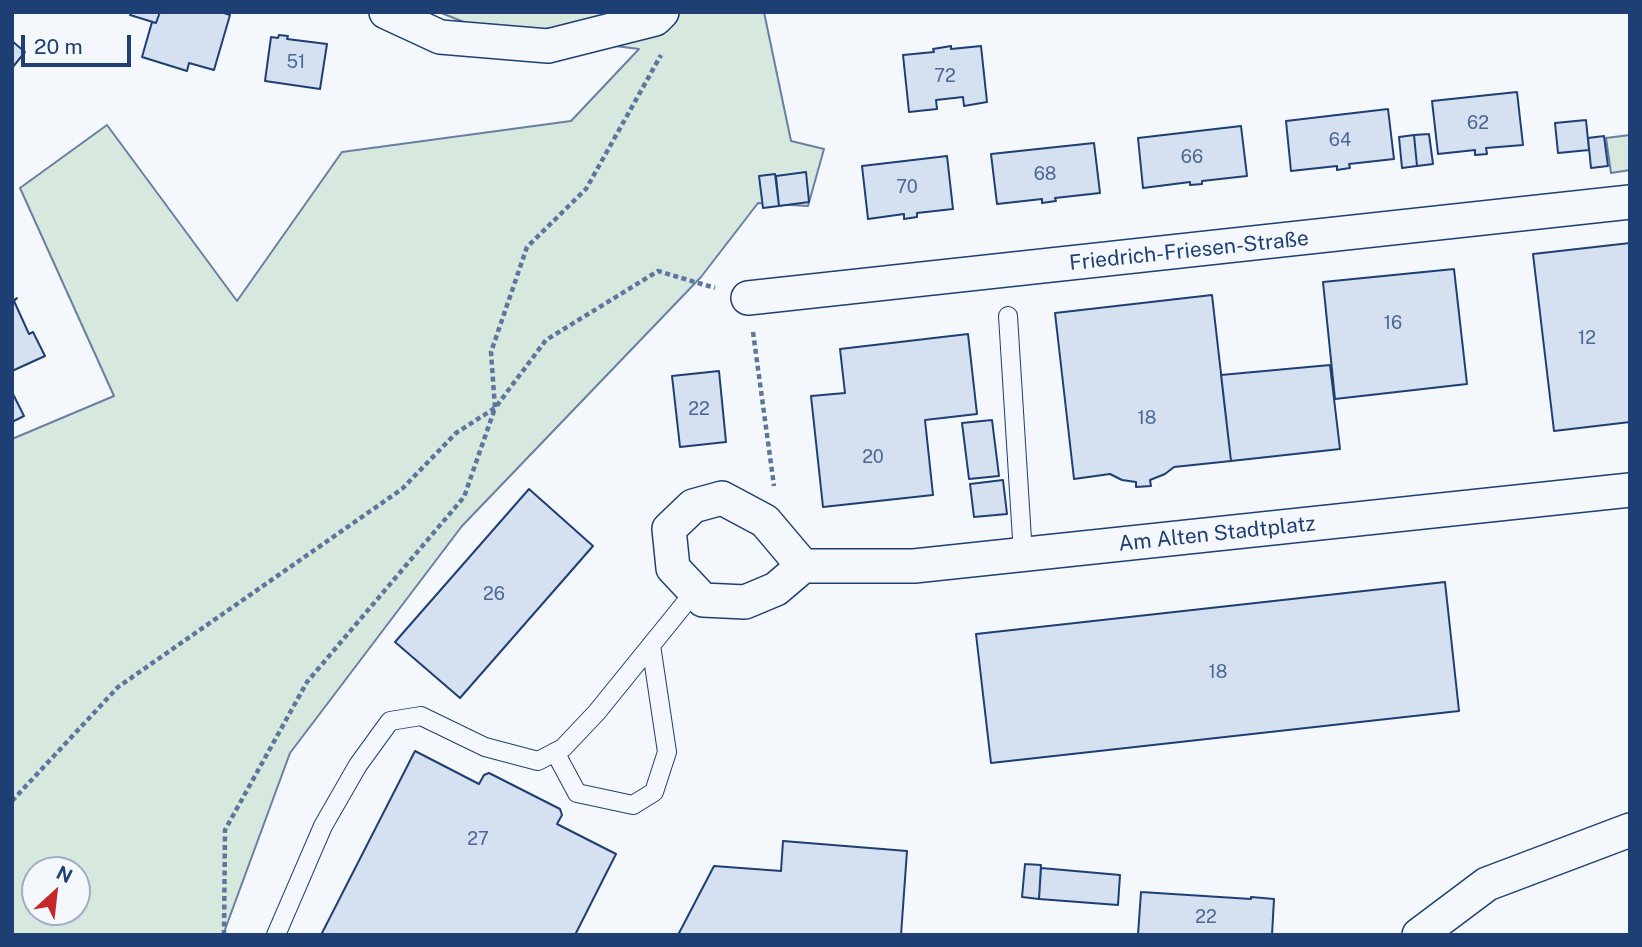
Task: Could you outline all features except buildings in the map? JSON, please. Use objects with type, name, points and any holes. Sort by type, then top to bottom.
[{"type":"street","points":[[386,12],[440,37],[548,46],[658,15]]},
{"type":"street","name":"Friedrich-Friesen-Straße","points":[[748,298],[1630,202]]},
{"type":"street","name":"Am Alten Stadtplatz","points":[[803,566],[914,566],[1630,491]]},
{"type":"street","points":[[722,498],[765,521],[803,566],[776,589],[745,602],[703,600],[673,568],[668,529],[693,506],[722,498]]},
{"type":"street","points":[[1419,935],[1488,884],[1630,830]]},
{"type":"lane","points":[[1008,316],[1023,555]]},
{"type":"lane","points":[[276,935],[323,826],[358,765],[390,721],[421,716],[485,747],[538,761],[563,748],[597,712],[695,591]]},
{"type":"lane","points":[[555,752],[577,793],[633,805],[654,792],[667,752],[651,645]]},
{"type":"path","points":[[495,408],[491,352],[527,247],[586,189],[664,49],[658,15]]},
{"type":"path","points":[[224,935],[225,830],[307,682],[464,496],[495,408],[546,340],[658,271],[748,298],[782,539]]},
{"type":"path","points":[[12,802],[118,687],[402,489],[456,433],[495,408]]},
{"type":"shaded area","points":[[439,12],[764,12],[791,141],[824,149],[808,206],[758,203],[701,277],[462,526],[290,753],[223,935],[12,935],[12,439],[114,396],[20,188],[107,125],[237,301],[342,152],[571,121],[639,49],[481,29]]},
{"type":"shaded area","points":[[1630,135],[1630,170],[1611,173],[1606,138]]}]
